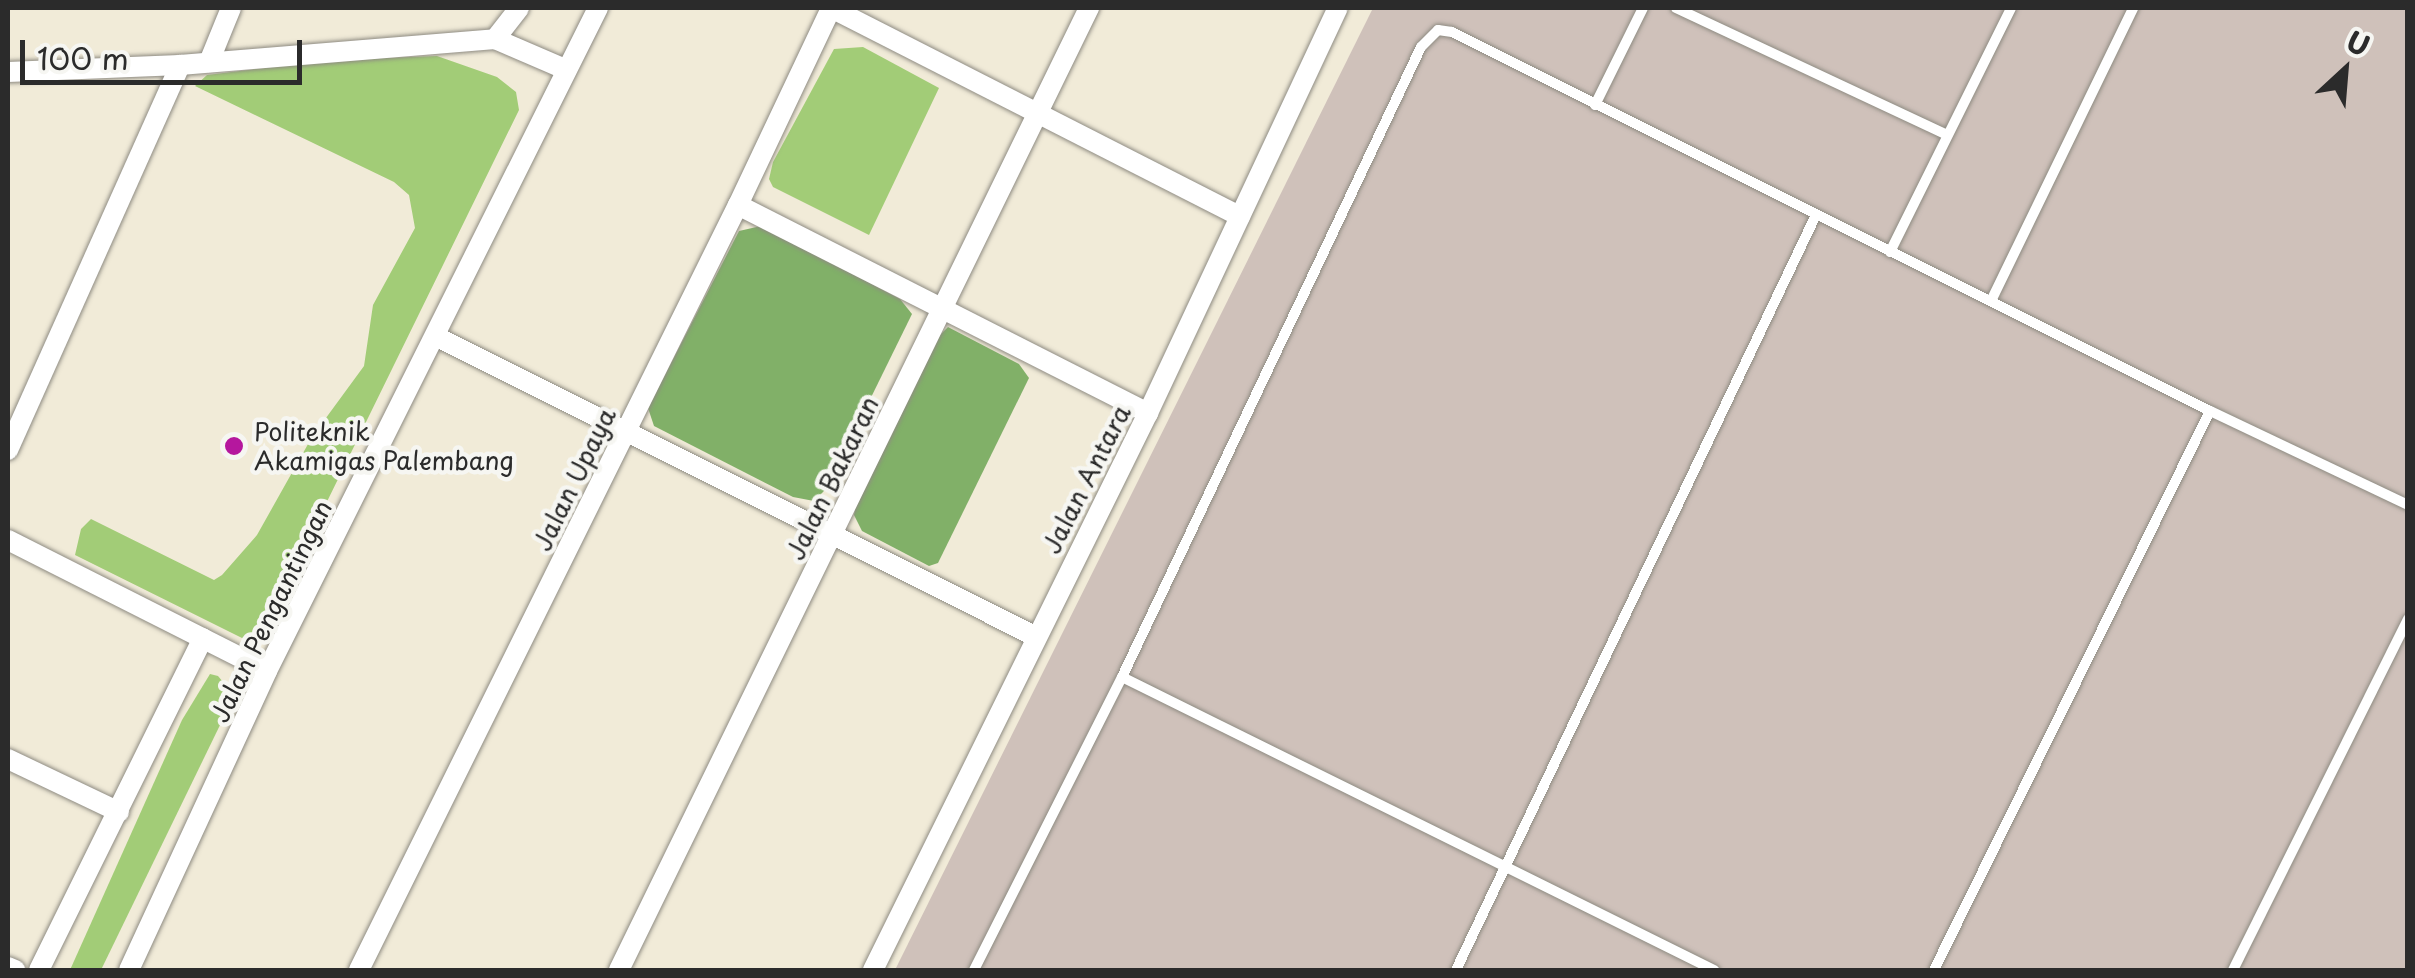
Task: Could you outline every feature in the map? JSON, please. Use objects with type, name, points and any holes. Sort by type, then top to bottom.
[{"type":"street","points":[[209,62],[231,8]]},
{"type":"street","points":[[495,39],[519,8]]},
{"type":"street","name":"Jalan Pengantingan","points":[[129,970],[268,671],[598,8]]},
{"type":"street","points":[[831,8],[1240,216]]},
{"type":"street","name":"Jalan Upaya","points":[[358,970],[738,205],[831,8]]},
{"type":"street","name":"Jalan Bakaran","points":[[618,970],[1089,8]]},
{"type":"street","name":"Jalan Antara","points":[[873,970],[1148,413],[1338,8]]},
{"type":"street","points":[[8,72],[180,65],[495,39],[567,70]]},
{"type":"street","points":[[8,450],[180,65]]},
{"type":"street","points":[[738,205],[1148,413]]},
{"type":"street","points":[[435,336],[624,434],[1035,636]]},
{"type":"street","points":[[8,540],[268,671]]},
{"type":"street","points":[[40,970],[203,638]]},
{"type":"street","points":[[8,759],[118,812]]},
{"type":"street","points":[[8,967],[14,970]]},
{"type":"lane","points":[[1595,105],[1642,8]]},
{"type":"lane","points":[[1676,8],[1947,135]]},
{"type":"lane","points":[[1890,252],[2011,8]]},
{"type":"lane","points":[[1991,302],[2133,8]]},
{"type":"lane","points":[[974,970],[1122,676],[1428,36],[1438,30],[1452,32],[1815,217],[2408,505]]},
{"type":"lane","points":[[1456,970],[1815,217]]},
{"type":"lane","points":[[1934,970],[2210,411]]},
{"type":"lane","points":[[2234,970],[2408,619]]},
{"type":"lane","points":[[1122,676],[1508,864],[1714,970]]},
{"type":"shaded area","points":[[1373,8],[2407,8],[2407,970],[895,970]]},
{"type":"green space","points":[[863,47],[939,88],[869,235],[773,187],[769,179],[773,162],[834,49]]},
{"type":"green space","points":[[437,56],[497,77],[516,92],[519,110],[267,624],[244,639],[75,555],[81,529],[91,519],[214,580],[222,575],[257,535],[312,437],[364,366],[373,305],[415,228],[409,195],[394,182],[195,86],[207,75],[328,60]]},
{"type":"green space","points":[[761,226],[900,299],[912,314],[826,489],[814,501],[793,497],[654,426],[648,408],[739,231]]},
{"type":"green space","points":[[948,327],[1019,364],[1029,378],[938,563],[929,566],[862,531],[854,515],[856,501],[936,339]]},
{"type":"green space","points":[[210,674],[218,676],[228,688],[221,723],[101,970],[70,970],[182,720]]},
{"type":"place","name":"Politeknik Akamigas Palembang","points":[[234,446]]}]
